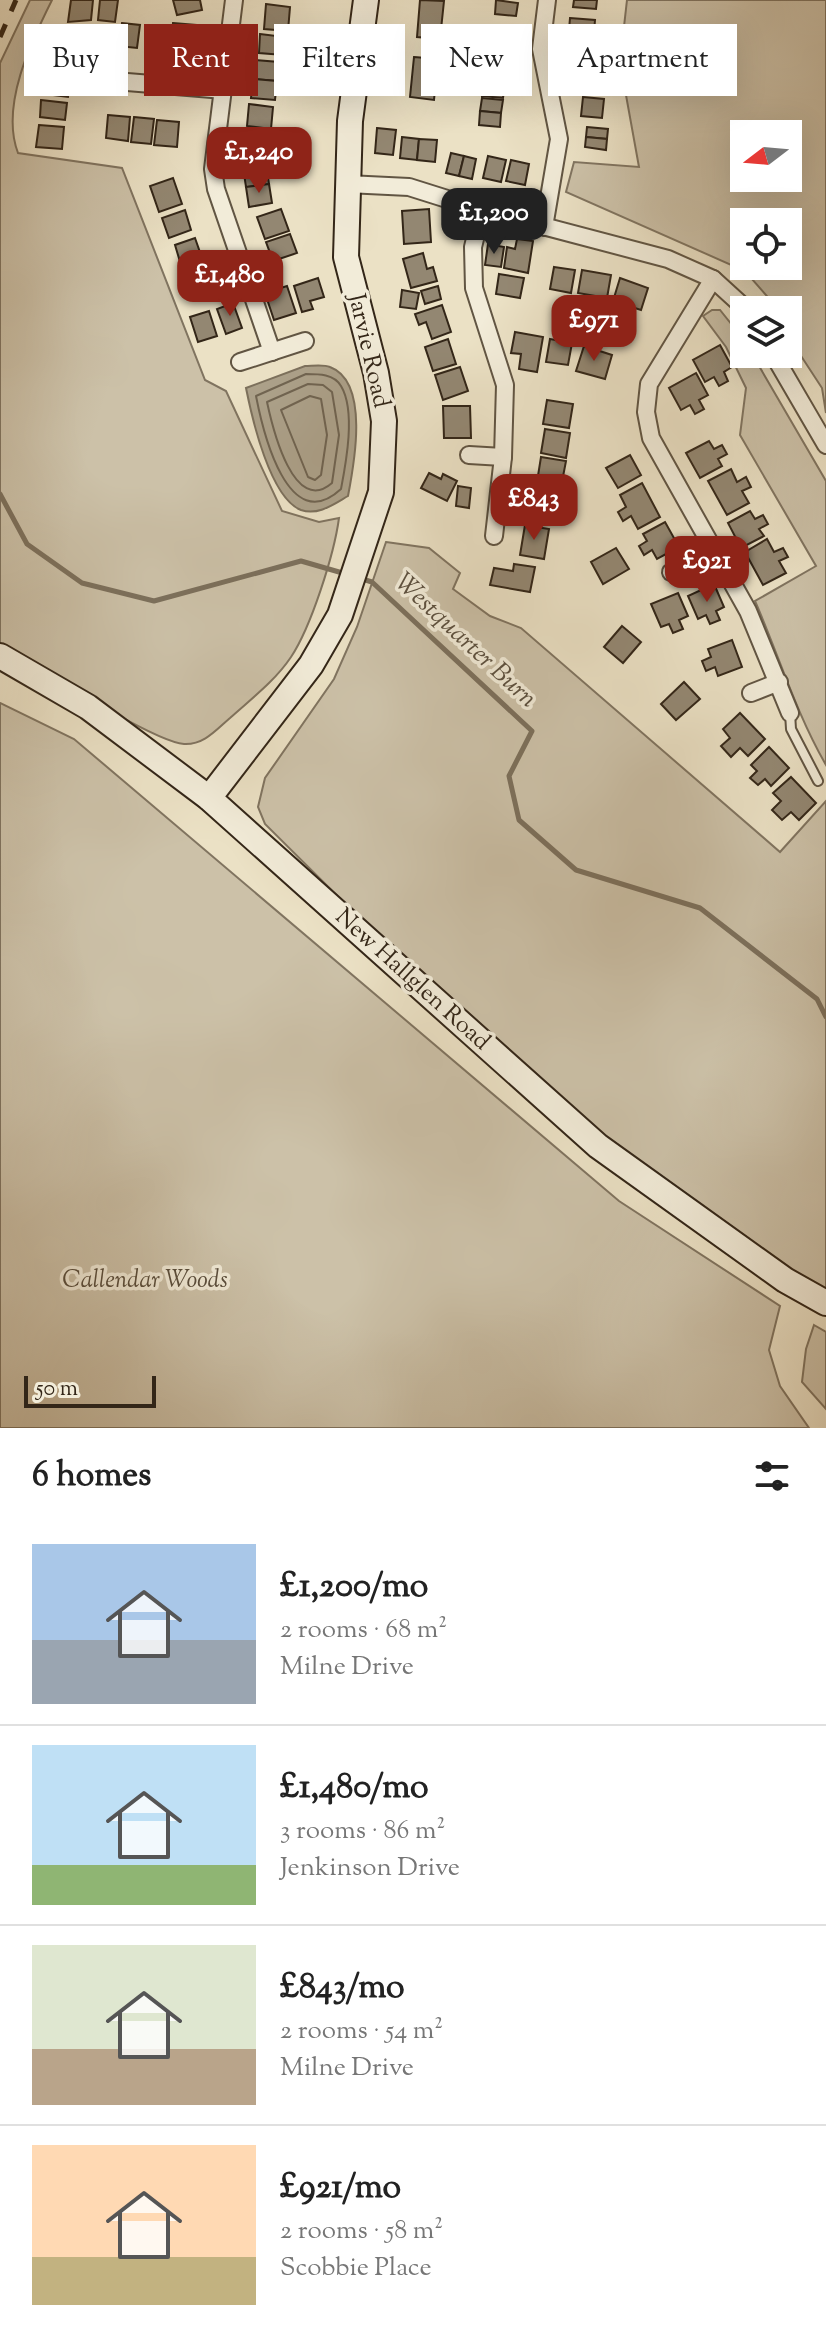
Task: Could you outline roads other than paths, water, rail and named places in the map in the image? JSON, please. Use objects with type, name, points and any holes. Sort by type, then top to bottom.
[{"type":"street","points":[[231,24],[234,0]]},
{"type":"street","name":"Jarvie Road","points":[[209,798],[293,691],[340,615],[381,492],[384,421],[376,373],[346,257],[350,121],[366,0]]},
{"type":"street","points":[[544,227],[559,139],[541,49],[547,0]]},
{"type":"street","points":[[223,96],[213,169],[216,189],[272,352]]},
{"type":"street","points":[[347,184],[409,187],[482,210],[668,259],[713,279],[732,296]]},
{"type":"street","points":[[482,210],[473,247],[474,288],[505,385],[503,457],[494,536]]},
{"type":"street","points":[[713,279],[649,384],[646,412],[651,438],[748,611],[790,713]]},
{"type":"street","points":[[240,362],[305,341]]},
{"type":"street","points":[[781,368],[826,445]]},
{"type":"street","points":[[469,455],[503,457]]},
{"type":"street","points":[[671,572],[715,549]]},
{"type":"street","name":"New Hallglen Road","points":[[0,656],[88,707],[209,798],[598,1146],[785,1280],[826,1303]]},
{"type":"street","points":[[751,693],[779,682]]},
{"type":"lane","points":[[790,713],[791,729],[818,781]]},
{"type":"water","points":[[305,366],[327,366],[343,376],[351,389],[355,406],[355,446],[348,496],[314,511],[301,510],[290,503],[280,490],[264,456],[246,388]]},
{"type":"waterway","name":"Westquarter Burn","points":[[0,494],[27,544],[82,583],[154,601],[301,561],[346,574]]},
{"type":"waterway","name":"Westquarter Burn","points":[[359,578],[372,582],[532,731],[509,776],[519,820],[576,870],[700,908],[817,999],[826,1017]]},
{"type":"railway","points":[[0,37],[16,0]]},
{"type":"park label","name":"Callendar Woods","points":[[145,1281]]}]
